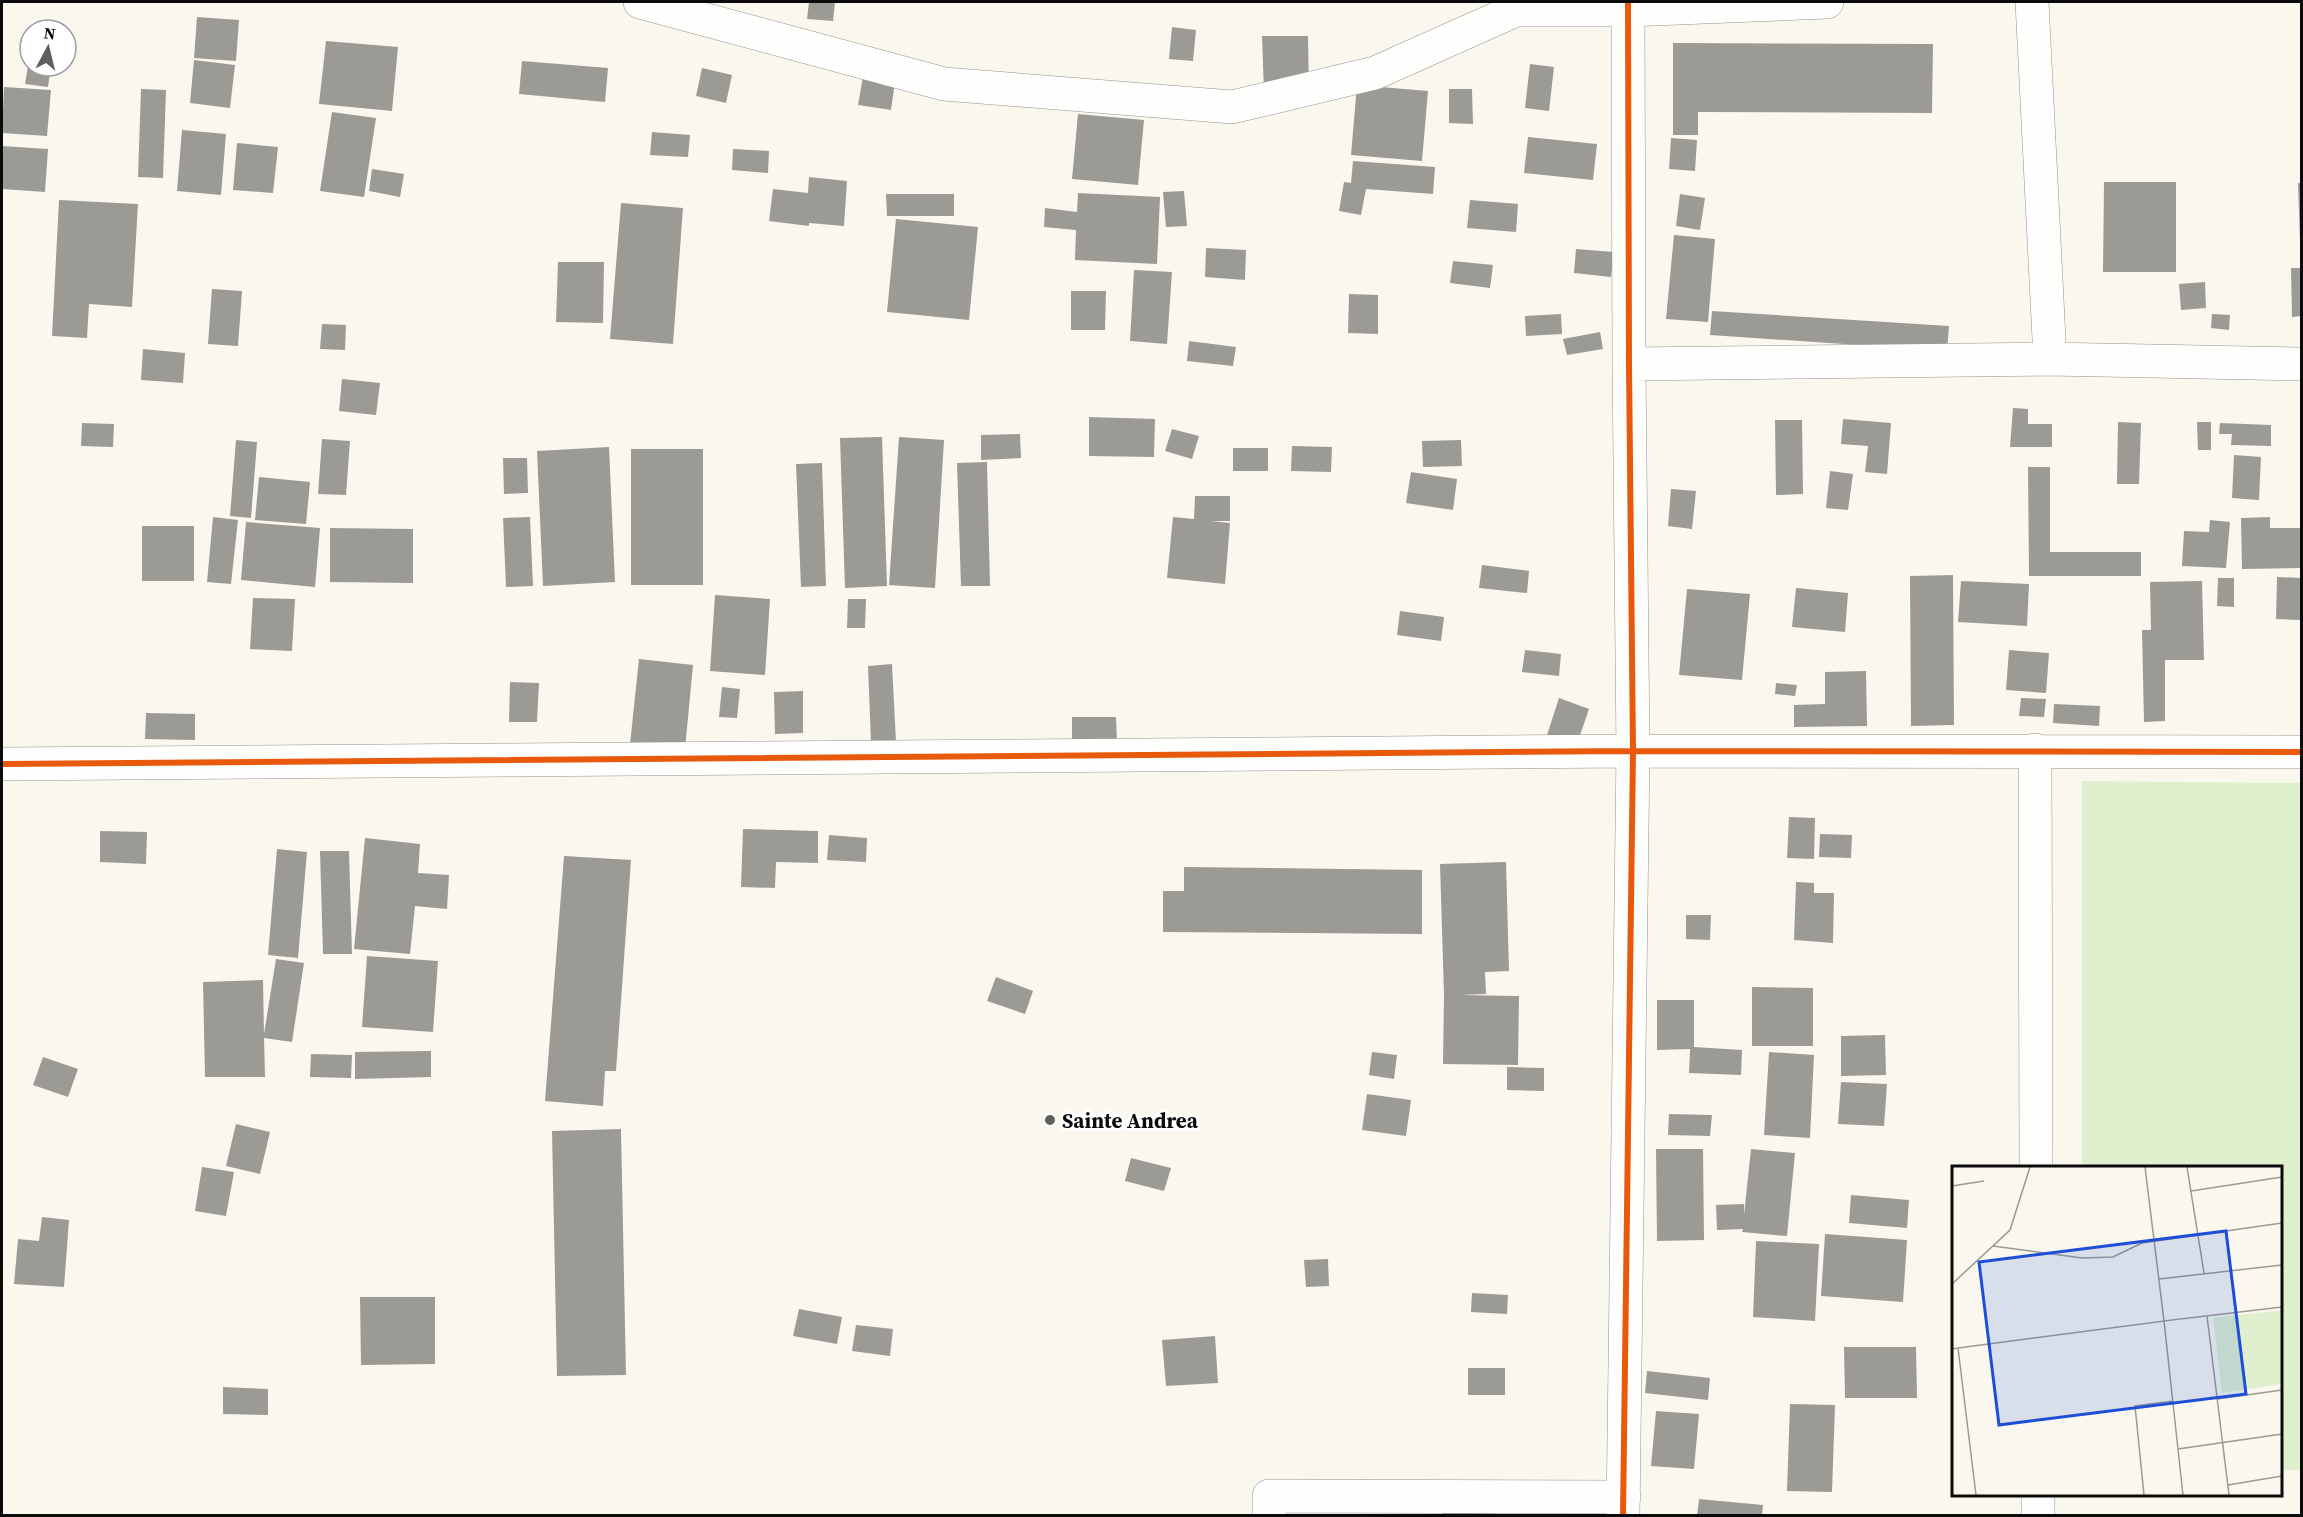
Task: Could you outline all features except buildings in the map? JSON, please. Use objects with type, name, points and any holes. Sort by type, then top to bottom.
[{"type":"street","points":[[640,2],[944,84],[1232,107],[1375,73],[1516,10],[1827,2]]},
{"type":"street","points":[[2032,2],[2050,359]]},
{"type":"street","points":[[1269,1515],[1269,1496],[1624,1506],[1634,752],[1629,364],[1628,6]]},
{"type":"street","points":[[1629,364],[2050,359],[2301,364]]},
{"type":"street","points":[[2035,750],[2036,1166]]},
{"type":"street","points":[[2,764],[1634,752],[2035,750],[2301,752]]},
{"type":"street","points":[[2038,1496],[2038,1515]]},
{"type":"green space","points":[[2082,781],[2301,783],[2301,1470],[2282,1470],[2282,1166],[2082,1166]]},
{"type":"cycle path","points":[[1628,2],[1633,751],[2302,752]]},
{"type":"cycle path","points":[[2,764],[1633,751],[1623,1516]]},
{"type":"place","name":"Sainte Andrea","points":[[1050,1120]]}]
